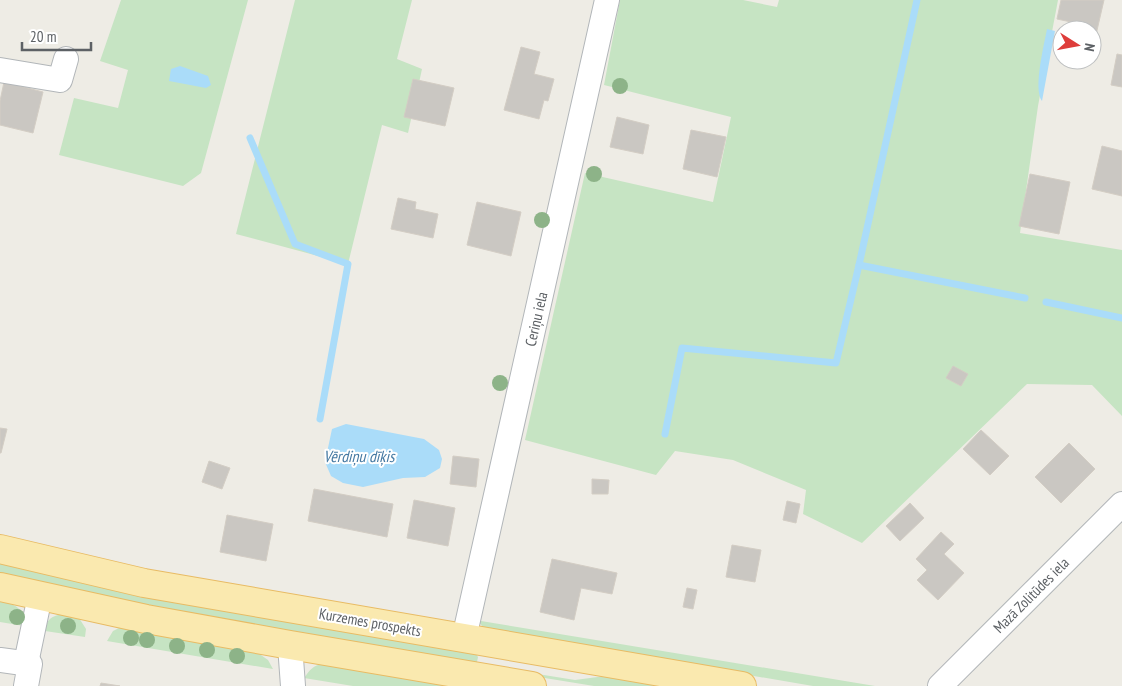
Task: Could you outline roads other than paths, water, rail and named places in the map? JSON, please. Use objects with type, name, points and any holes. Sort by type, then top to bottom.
[{"type":"main road","name":"Kurzemes prospekts","points":[[0,549],[144,583],[742,686]]},
{"type":"main road","points":[[0,587],[146,619],[532,686]]},
{"type":"main road","points":[[488,678],[510,665],[575,665],[594,660]]},
{"type":"street","name":"Ceriņu iela","points":[[464,638],[607,0]]},
{"type":"street","points":[[0,70],[60,80],[66,59]]},
{"type":"street","name":"Mazā Zolitūdes iela","points":[[940,686],[1122,504]]},
{"type":"street","points":[[0,660],[26,675],[40,596]]},
{"type":"street","points":[[290,645],[293,686]]},
{"type":"water","points":[[1047,29],[1052,30],[1052,47],[1042,101],[1039,77]]},
{"type":"water","points":[[180,66],[208,76],[211,85],[206,88],[169,81],[171,69]]},
{"type":"water","name":"Vērdiņu dīķis","points":[[346,424],[424,439],[439,450],[442,459],[440,468],[425,477],[403,478],[363,487],[343,483],[331,476],[325,462],[332,429]]},
{"type":"waterway","points":[[859,265],[917,0]]},
{"type":"waterway","points":[[250,138],[295,244],[348,264],[320,419]]},
{"type":"waterway","points":[[665,434],[682,348],[836,363],[859,265],[1025,298]]},
{"type":"waterway","points":[[1046,302],[1122,318]]}]
